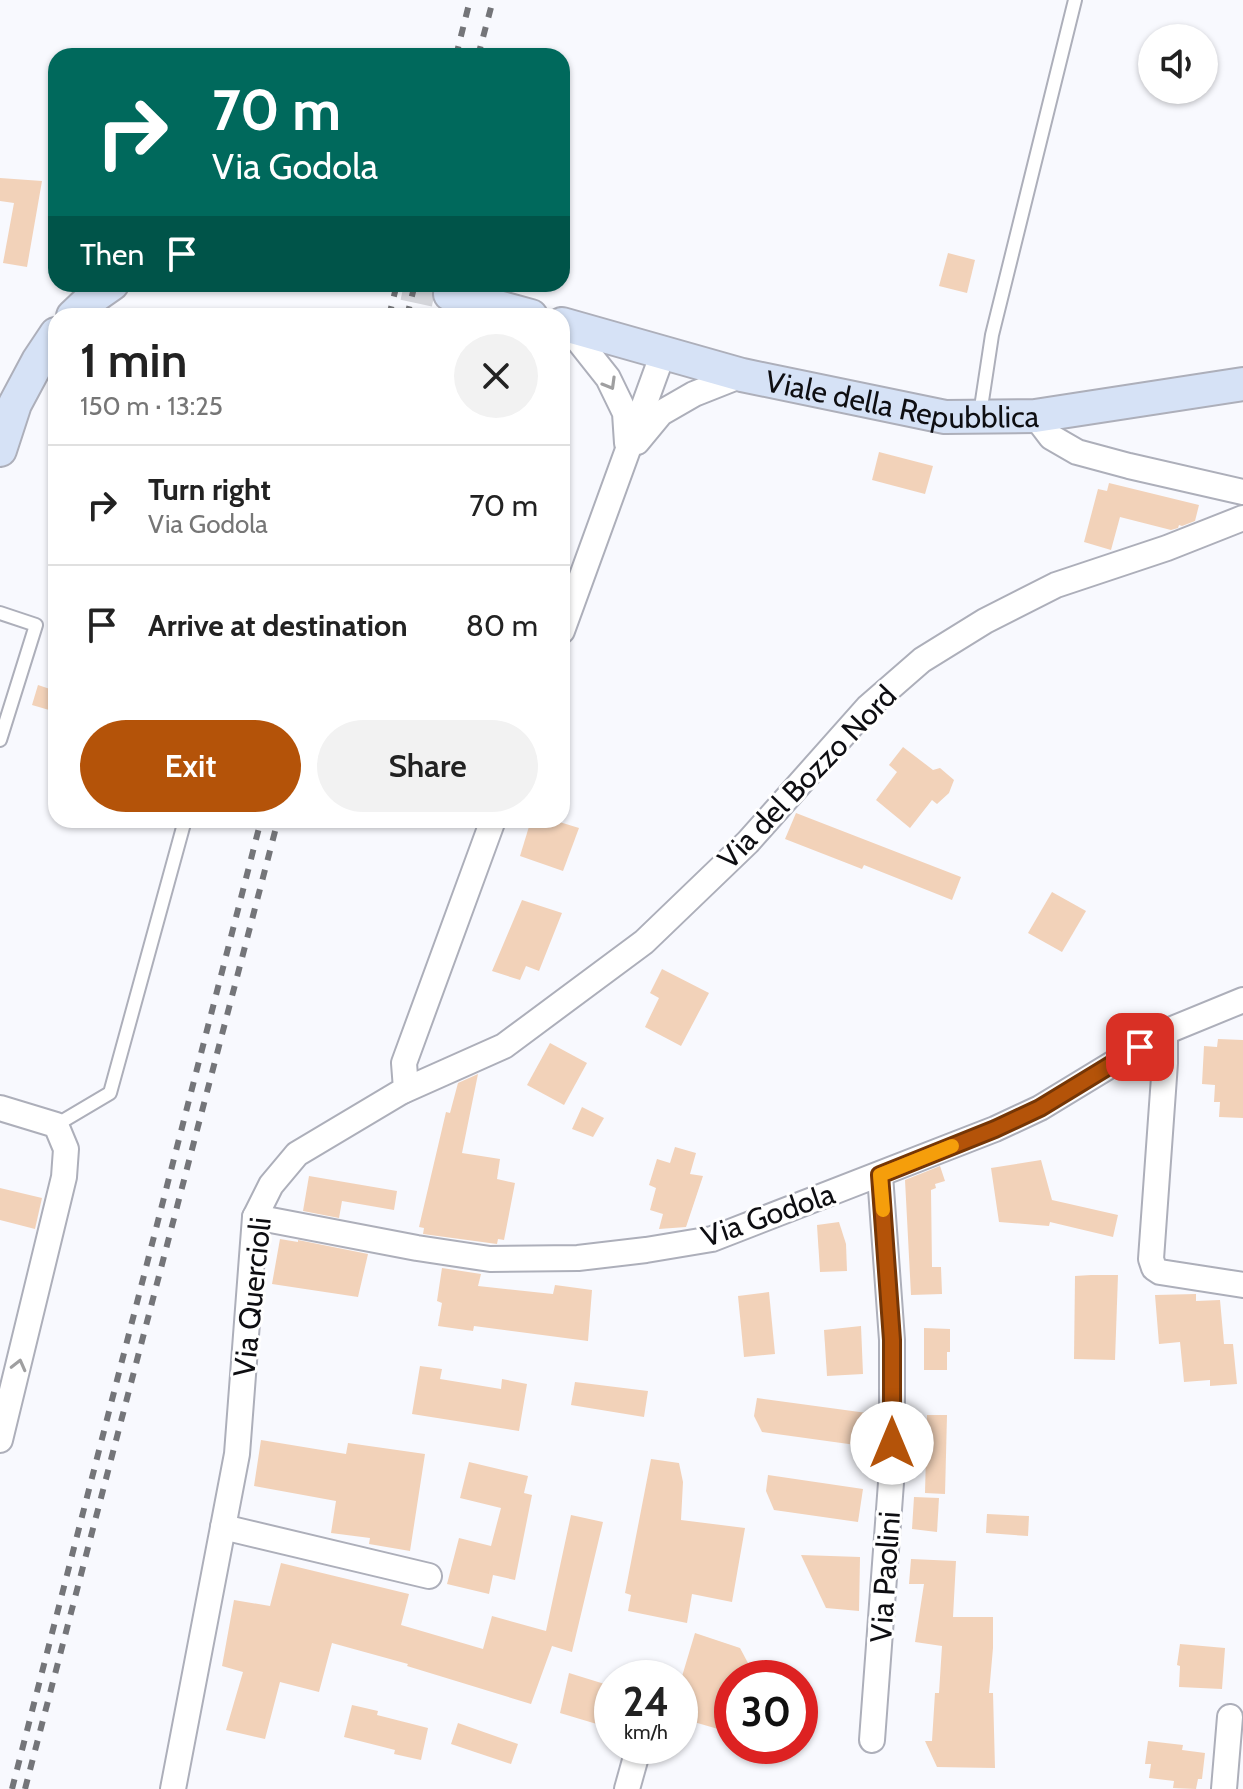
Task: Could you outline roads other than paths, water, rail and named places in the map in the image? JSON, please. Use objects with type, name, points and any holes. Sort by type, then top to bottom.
[{"type":"main road","points":[[81,308],[101,292]]},
{"type":"main road","points":[[450,294],[502,308]]},
{"type":"main road","name":"Viale della Repubblica","points":[[570,327],[742,375],[945,417],[1035,416],[1243,384]]},
{"type":"main road","points":[[0,450],[7,411],[48,346]]},
{"type":"street","points":[[570,332],[608,378],[625,413],[627,453]]},
{"type":"street","points":[[570,609],[663,353]]},
{"type":"street","points":[[627,453],[661,413],[694,394],[742,375]]},
{"type":"street","points":[[1035,416],[1051,437],[1077,452],[1243,492]]},
{"type":"street","name":"Via del Bozzo Nord","points":[[403,1091],[504,1046],[644,942],[748,842],[868,707],[922,660],[985,621],[1056,585],[1167,548],[1243,518]]},
{"type":"street","points":[[403,1091],[406,1089],[404,1063],[490,828]]},
{"type":"street","name":"Via Godola","points":[[255,1217],[490,1259],[578,1258],[712,1239],[995,1129],[1040,1108],[1165,1032],[1243,1000]]},
{"type":"street","points":[[1165,1032],[1151,1259],[1154,1268],[1160,1272],[1243,1285]]},
{"type":"street","name":"Via Quercioli","points":[[173,1789],[237,1454],[255,1217],[271,1185],[297,1154],[403,1091]]},
{"type":"street","points":[[0,1108],[56,1125],[66,1149],[64,1177],[0,1440]]},
{"type":"street","name":"Via Paolini","points":[[872,1740],[892,1469],[892,1340],[880,1175]]},
{"type":"street","points":[[223,1527],[429,1576]]},
{"type":"street","points":[[1224,1789],[1230,1717]]},
{"type":"street","points":[[627,1789],[634,1764]]},
{"type":"lane","points":[[980,417],[992,335],[1075,0]]},
{"type":"lane","points":[[0,613],[36,625],[0,740]]},
{"type":"lane","points":[[56,1125],[110,1093],[183,828]]},
{"type":"tunnel","points":[[441,292],[450,294]]},
{"type":"railway","points":[[458,48],[470,0]]},
{"type":"railway","points":[[480,48],[493,0]]},
{"type":"railway","points":[[391,308],[395,292]]},
{"type":"railway","points":[[409,308],[413,292]]},
{"type":"railway","points":[[12,1789],[259,828]]},
{"type":"railway","points":[[25,1789],[276,828]]}]
